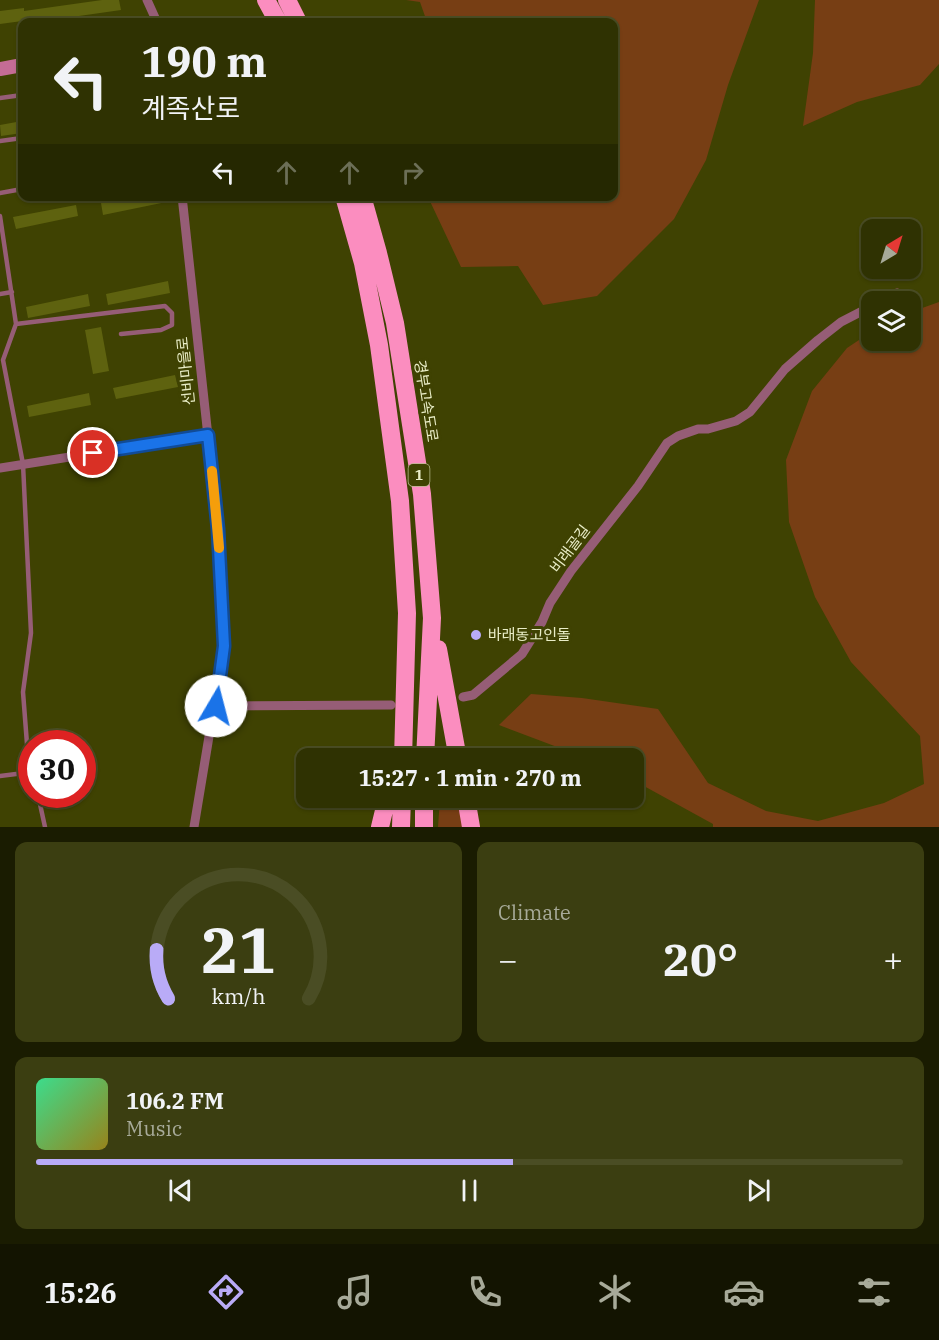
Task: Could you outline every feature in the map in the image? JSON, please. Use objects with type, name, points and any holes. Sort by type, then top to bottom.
[{"type":"highway","points":[[266,0],[276,18]]},
{"type":"highway","points":[[287,0],[296,18]]},
{"type":"highway","name":"1","points":[[345,201],[363,263],[379,345],[400,501],[407,613],[403,748]]},
{"type":"highway","name":"경부고속도로","points":[[363,201],[395,323],[422,494],[432,618],[426,748]]},
{"type":"highway","points":[[395,748],[400,711],[407,613]]},
{"type":"highway","points":[[432,618],[456,748]]},
{"type":"highway","points":[[380,827],[385,808]]},
{"type":"highway","points":[[401,827],[402,808]]},
{"type":"highway","points":[[424,808],[424,827]]},
{"type":"highway","points":[[468,808],[471,827]]},
{"type":"main road","points":[[0,69],[18,66]]},
{"type":"street","points":[[147,0],[155,18]]},
{"type":"street","name":"선비마을로","points":[[183,201],[218,529],[224,646],[216,706],[194,827]]},
{"type":"street","name":"비래골길","points":[[463,697],[473,695],[522,654],[542,622],[550,603],[571,571],[638,486],[667,443],[678,436],[698,429],[708,429],[736,421],[750,412],[785,369],[841,322],[861,312]]},
{"type":"street","points":[[0,468],[208,435]]},
{"type":"street","points":[[216,706],[391,705]]},
{"type":"lane","points":[[0,98],[18,96]]},
{"type":"lane","points":[[0,141],[18,139]]},
{"type":"lane","points":[[0,193],[18,190]]},
{"type":"lane","points":[[0,216],[16,324],[3,360],[23,464],[31,633],[22,692],[26,730]]},
{"type":"lane","points":[[0,294],[12,292]]},
{"type":"lane","points":[[16,324],[165,306],[172,313],[172,325],[161,330],[121,334]]},
{"type":"lane","points":[[0,346],[7,349]]},
{"type":"lane","points":[[0,776],[18,774]]},
{"type":"lane","points":[[41,808],[45,827]]},
{"type":"shaded area","points":[[406,0],[759,0],[728,85],[706,160],[674,219],[597,296],[543,305],[518,266],[461,267],[430,201],[618,201],[618,18],[426,18],[420,2]]},
{"type":"shaded area","points":[[815,0],[939,0],[939,64],[920,85],[857,102],[803,126],[813,53]]},
{"type":"shaded area","points":[[939,302],[939,827],[713,827],[713,824],[644,786],[644,748],[560,748],[499,725],[531,694],[582,698],[658,709],[708,783],[766,811],[818,821],[884,803],[924,784],[920,736],[851,662],[815,597],[789,522],[786,460],[812,391],[847,348],[861,339],[861,351],[921,351],[921,308]]},
{"type":"shaded area","points":[[439,808],[463,808],[466,827],[438,827]]},
{"type":"building","points":[[102,0],[119,0],[121,10],[65,18],[18,18],[18,22],[0,24],[0,11],[24,8],[24,11]]},
{"type":"building","points":[[18,122],[18,134],[1,136],[0,125]]},
{"type":"building","points":[[111,201],[171,201],[103,215],[101,203]]},
{"type":"building","points":[[76,205],[78,216],[16,229],[13,217]]},
{"type":"building","points":[[168,281],[170,293],[108,305],[106,294]]},
{"type":"building","points":[[88,294],[90,306],[28,318],[26,307]]},
{"type":"building","points":[[101,327],[109,371],[93,374],[85,330]]},
{"type":"building","points":[[175,375],[178,387],[116,399],[113,388]]},
{"type":"building","points":[[89,393],[91,405],[29,417],[27,406]]},
{"type":"slow traffic","points":[[212,471],[219,548]]},
{"type":"place","name":"바래동고인돌","points":[[476,635]]},
{"type":"route","points":[[93,453],[208,435],[218,529],[224,646],[216,706]]}]
